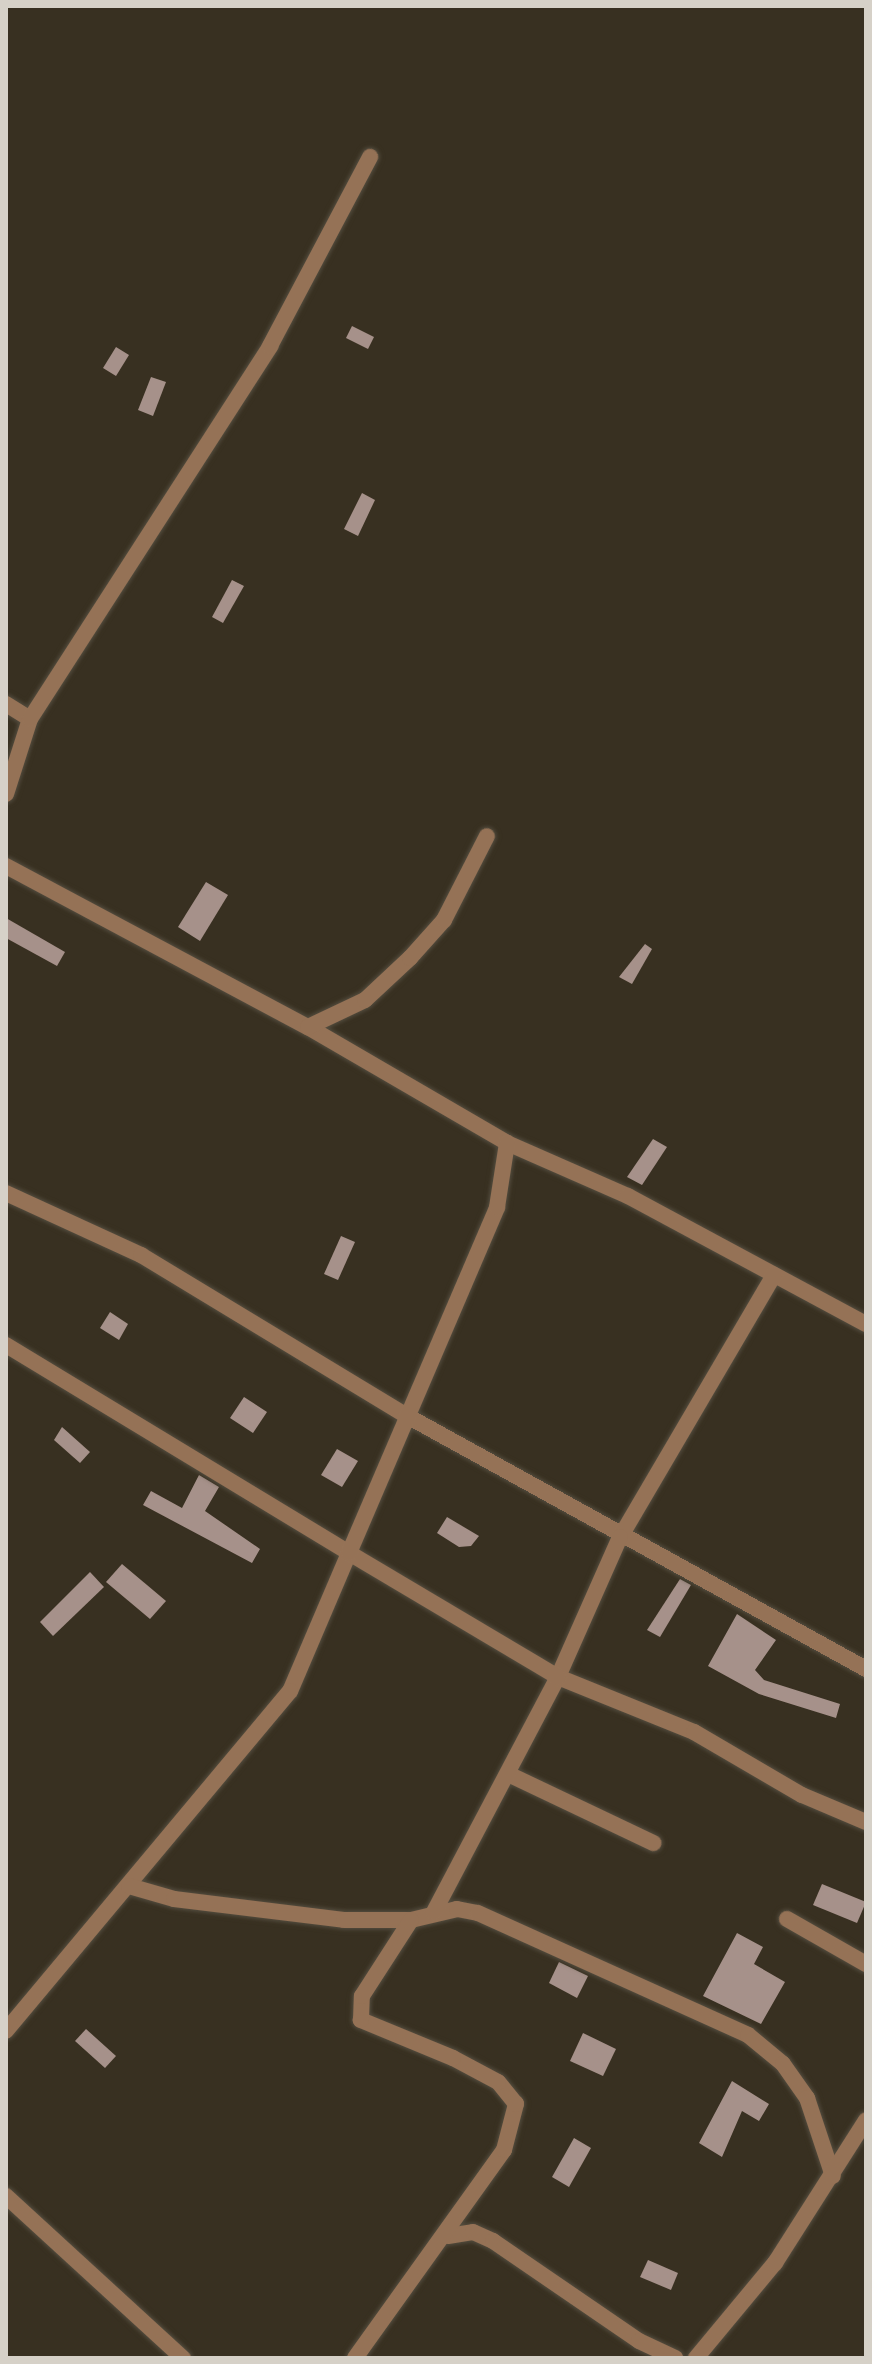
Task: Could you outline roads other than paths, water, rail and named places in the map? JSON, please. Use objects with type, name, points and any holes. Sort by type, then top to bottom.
[{"type":"street","points":[[6,794],[30,719],[270,346],[370,157]]},
{"type":"street","points":[[6,704],[30,719]]},
{"type":"street","points":[[308,1027],[365,1000],[410,958],[444,920],[487,836]]},
{"type":"street","points":[[6,866],[308,1027],[507,1143],[628,1196],[866,1324]]},
{"type":"street","points":[[6,2031],[290,1691],[497,1207],[507,1143]]},
{"type":"street","points":[[6,1193],[141,1255],[409,1417],[620,1537],[866,1669]]},
{"type":"street","points":[[434,1912],[558,1677],[620,1537],[774,1275]]},
{"type":"street","points":[[6,1345],[558,1677],[694,1732],[802,1795],[866,1822]]},
{"type":"street","points":[[508,1774],[653,1843]]},
{"type":"street","points":[[129,1886],[174,1899],[344,1920],[411,1920],[434,1912],[478,1913],[748,2035],[783,2064],[807,2098],[833,2176]]},
{"type":"street","points":[[787,1919],[866,1964]]},
{"type":"street","points":[[355,2358],[419,2262],[448,2236],[504,2150],[516,2104],[498,2082],[361,2020],[362,1996],[411,1920]]},
{"type":"street","points":[[696,2358],[775,2263],[866,2120]]},
{"type":"street","points":[[6,2196],[183,2358]]},
{"type":"street","points":[[448,2236],[473,2232],[493,2241],[639,2341],[675,2358]]}]
